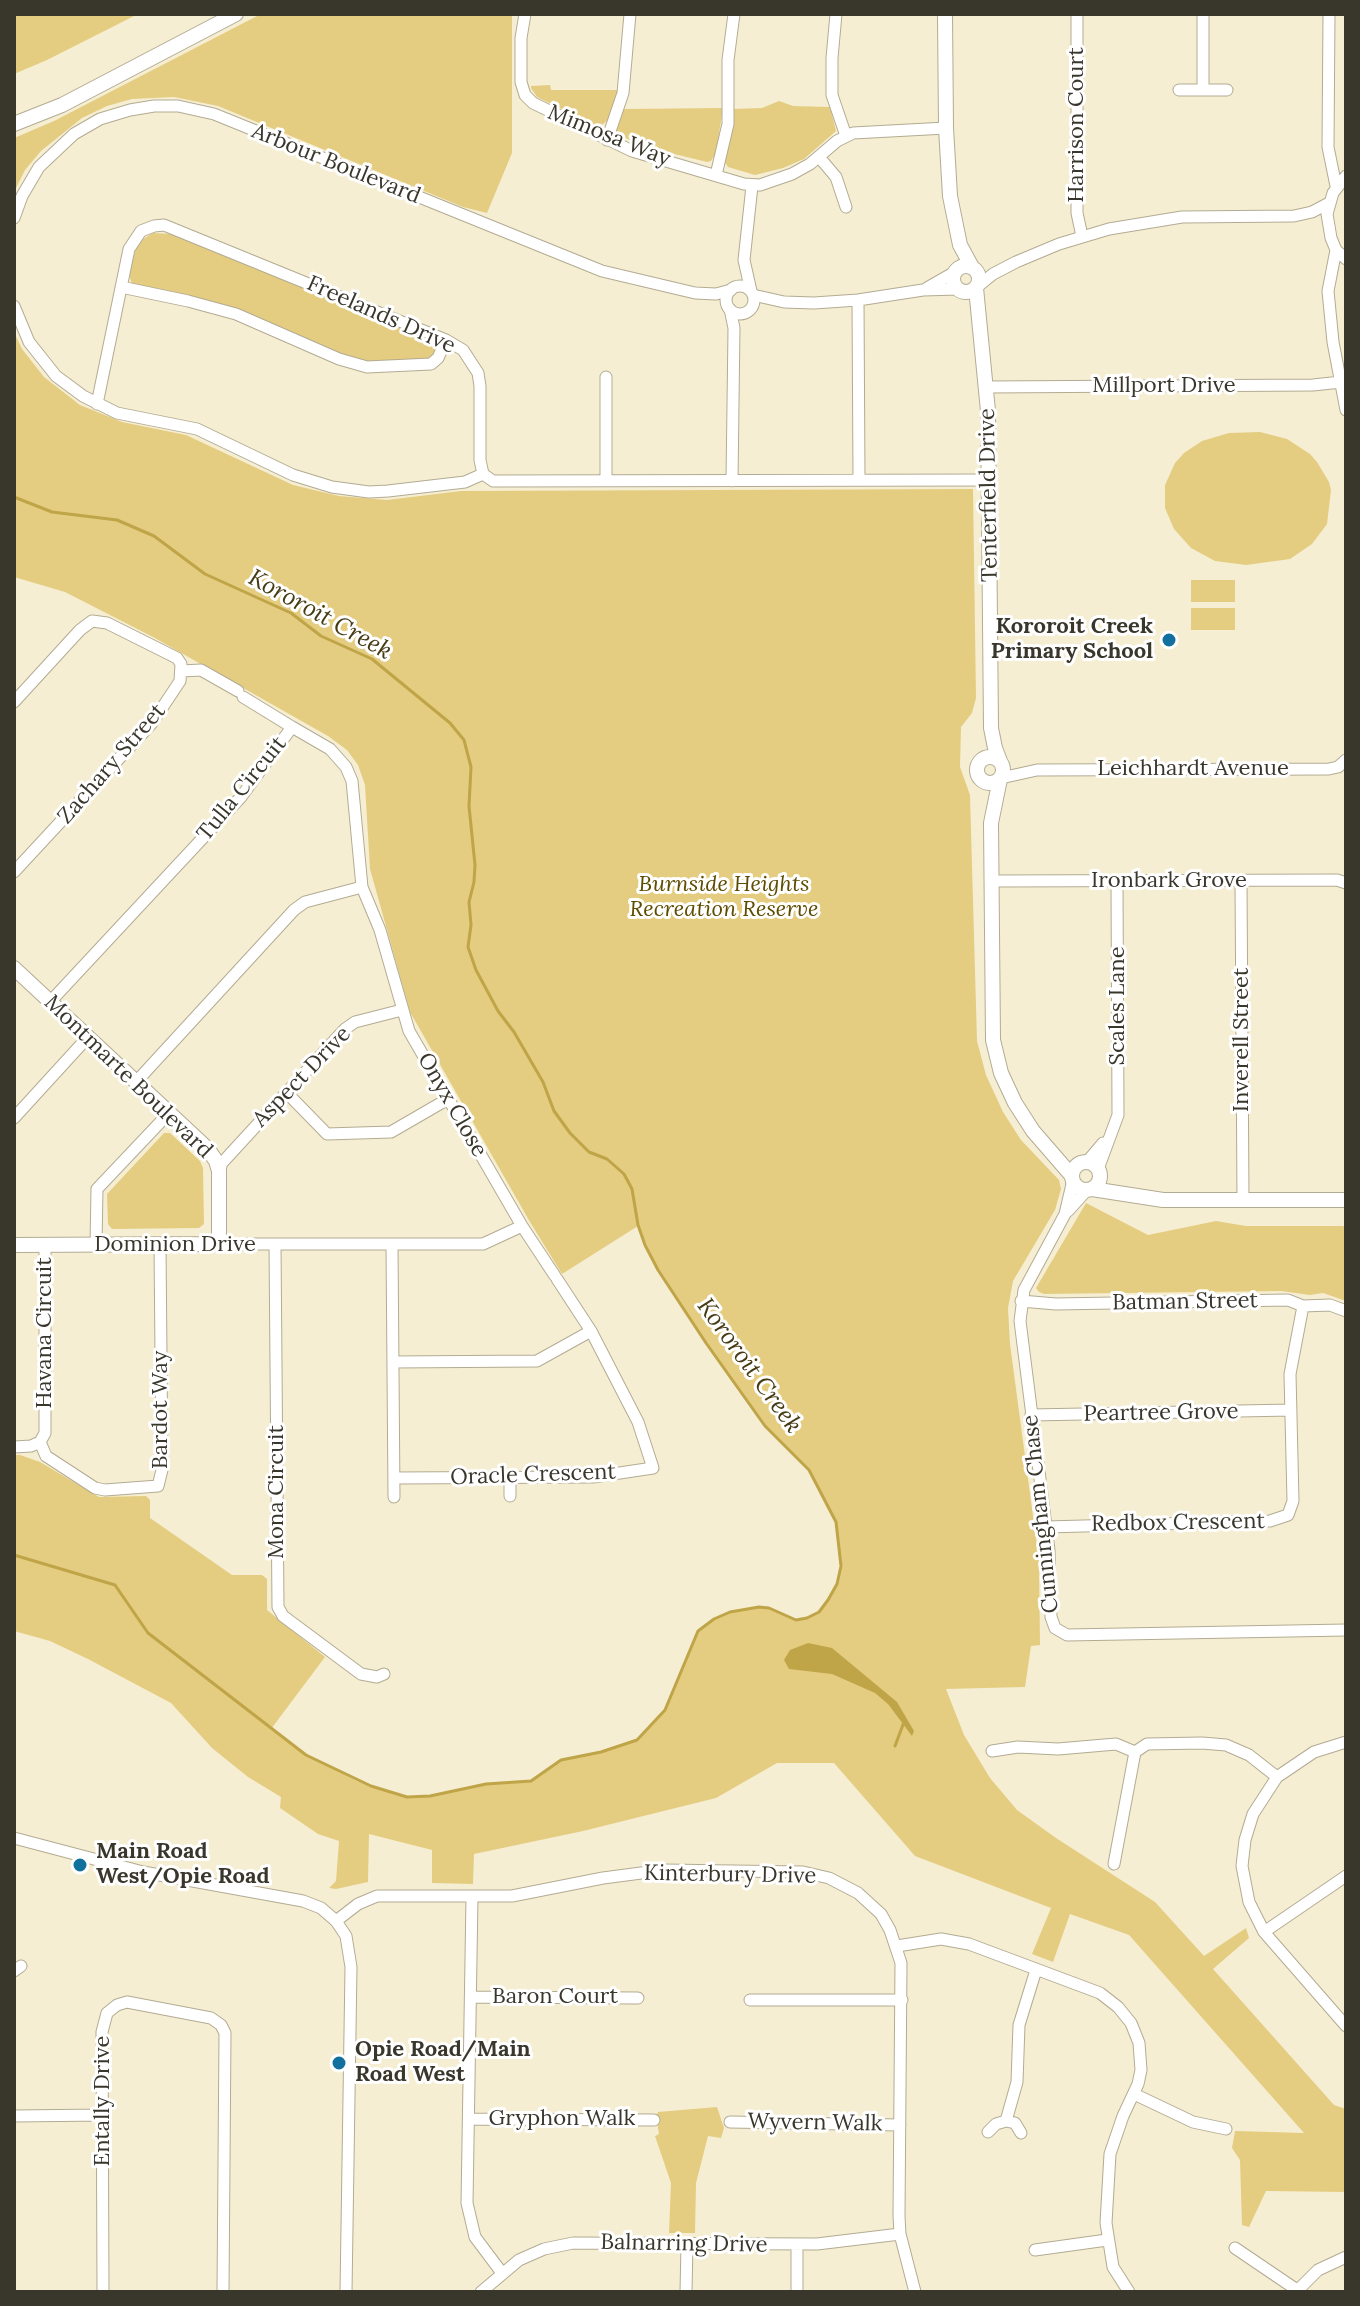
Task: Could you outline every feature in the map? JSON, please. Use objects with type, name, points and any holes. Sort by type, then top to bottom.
[{"type":"street","points":[[14,124],[62,105],[236,14]]},
{"type":"street","name":"Mimosa Way","points":[[525,14],[521,71],[525,95],[537,106],[650,157],[752,186]]},
{"type":"street","points":[[607,140],[623,93],[630,14]]},
{"type":"street","points":[[716,175],[728,124],[728,60],[734,14]]},
{"type":"street","points":[[836,14],[832,95],[846,136]]},
{"type":"street","points":[[945,14],[947,169],[955,229],[965,269]]},
{"type":"street","name":"Harrison Court","points":[[1077,14],[1077,213],[1082,236]]},
{"type":"street","points":[[1203,14],[1203,90]]},
{"type":"street","points":[[1329,14],[1328,153],[1336,186]]},
{"type":"street","points":[[1179,90],[1227,90]]},
{"type":"street","name":"Arbour Boulevard","points":[[14,218],[22,196],[39,167],[74,134],[100,119],[130,110],[178,106],[234,122],[590,267],[695,293],[729,307]]},
{"type":"street","points":[[733,356],[752,293],[745,272],[745,251],[752,186],[792,174],[846,136],[864,131],[946,128]]},
{"type":"street","points":[[1329,135],[1335,158],[1346,170]]},
{"type":"street","points":[[819,157],[836,177],[846,207]]},
{"type":"street","points":[[1346,176],[1336,186],[1327,214],[1329,232],[1336,250],[1346,259]]},
{"type":"street","points":[[729,307],[738,313],[784,302],[858,300],[923,290],[969,292],[1016,262],[1082,236],[1141,222],[1182,217],[1294,216],[1312,212],[1329,203]]},
{"type":"street","points":[[1294,216],[1316,222],[1329,232]]},
{"type":"street","name":"Freelands Drive","points":[[97,404],[132,242],[141,231],[164,225],[446,340],[463,350],[478,373],[483,474]]},
{"type":"street","points":[[1336,250],[1328,285],[1346,410]]},
{"type":"street","points":[[732,481],[734,328],[727,297],[745,251]]},
{"type":"street","points":[[923,290],[965,269],[1016,262]]},
{"type":"street","points":[[1330,307],[1335,279],[1346,266]]},
{"type":"street","points":[[965,269],[979,275],[976,287]]},
{"type":"street","points":[[959,290],[953,283],[965,269]]},
{"type":"street","points":[[732,289],[743,286],[752,293],[784,302]]},
{"type":"street","points":[[121,287],[236,314],[339,359],[367,367],[431,364],[438,358],[446,340]]},
{"type":"street","name":"Tenterfield Drive","points":[[976,287],[987,387],[990,706],[992,735],[1001,771],[991,823],[992,1023],[997,1057],[1015,1103],[1073,1178]]},
{"type":"street","name":"Arbour Boulevard","points":[[695,293],[716,294],[732,289]]},
{"type":"street","name":"Tenterfield Drive","points":[[959,290],[971,304],[979,333]]},
{"type":"street","points":[[858,300],[859,480]]},
{"type":"street","points":[[14,306],[22,329],[46,365],[69,387],[97,404],[117,413],[197,429],[293,475],[332,487],[388,491],[465,482],[483,474],[488,479],[501,482],[989,480]]},
{"type":"street","points":[[606,377],[606,481]]},
{"type":"street","name":"Millport Drive","points":[[987,387],[1313,385],[1341,382]]},
{"type":"street","points":[[14,702],[80,630],[97,621],[177,658],[182,671],[201,670],[292,727]]},
{"type":"street","name":"Zachary Street","points":[[14,872],[152,723],[180,681],[182,671]]},
{"type":"street","name":"Tenterfield Drive","points":[[979,762],[990,706]]},
{"type":"street","name":"Tulla Circuit","points":[[50,1002],[241,797],[292,727],[330,749],[346,767],[352,781],[362,887],[375,922]]},
{"type":"street","points":[[989,756],[1001,771],[991,784],[981,780],[976,771],[979,762],[989,756]]},
{"type":"street","name":"Leichhardt Avenue","points":[[1001,771],[1329,769],[1338,767],[1346,760]]},
{"type":"street","name":"Tenterfield Drive","points":[[981,780],[991,823]]},
{"type":"street","name":"Ironbark Grove","points":[[992,881],[1337,880],[1346,883]]},
{"type":"street","name":"Scales Lane","points":[[1091,1167],[1117,1121],[1119,1107],[1117,881]]},
{"type":"street","name":"Inverell Street","points":[[1241,881],[1243,1200]]},
{"type":"street","points":[[136,1082],[294,910],[305,902],[362,887]]},
{"type":"street","name":"Onyx Close","points":[[375,922],[409,1031],[522,1226],[591,1331]]},
{"type":"street","name":"Montmarte Boulevard","points":[[14,968],[208,1149],[219,1171],[219,1244]]},
{"type":"street","name":"Aspect Drive","points":[[219,1171],[222,1163],[345,1029],[355,1022],[402,1010]]},
{"type":"street","points":[[14,1118],[88,1037]]},
{"type":"street","points":[[286,1092],[327,1134],[391,1132],[448,1099]]},
{"type":"street","points":[[96,1245],[97,1189],[169,1113]]},
{"type":"street","name":"Tenterfield Drive","points":[[1044,1144],[1069,1159],[1091,1167],[1128,1193]]},
{"type":"street","points":[[1091,1167],[1098,1182],[1090,1189],[1080,1188],[1073,1178],[1075,1168],[1091,1167]]},
{"type":"street","name":"Cunningham Chase","points":[[1065,1214],[1073,1178]]},
{"type":"street","name":"Tenterfield Drive","points":[[1090,1189],[1163,1200],[1346,1200]]},
{"type":"street","name":"Cunningham Chase","points":[[1090,1189],[1065,1214],[1030,1275],[1021,1301],[1021,1344],[1046,1527],[1051,1617],[1055,1628],[1063,1634],[1346,1630]]},
{"type":"street","name":"Tenterfield Drive","points":[[1325,1200],[1346,1193]]},
{"type":"street","name":"Dominion Drive","points":[[14,1245],[483,1244],[522,1226]]},
{"type":"street","name":"Bardot Way","points":[[40,1442],[46,1456],[95,1488],[158,1486],[162,1470],[160,1244]]},
{"type":"street","name":"Mona Circuit","points":[[275,1244],[278,1607],[283,1616],[361,1674],[377,1677],[384,1674]]},
{"type":"street","name":"Havana Circuit","points":[[14,1447],[40,1442],[45,1433],[45,1245]]},
{"type":"street","points":[[392,1245],[394,1497]]},
{"type":"street","name":"Batman Street","points":[[1021,1301],[1056,1304],[1288,1300],[1303,1306],[1330,1305],[1346,1311]]},
{"type":"street","name":"Redbox Crescent","points":[[1046,1527],[1270,1521],[1285,1518],[1292,1508],[1290,1374],[1303,1306]]},
{"type":"street","points":[[393,1362],[537,1361],[591,1331]]},
{"type":"street","name":"Oracle Crescent","points":[[394,1478],[593,1477],[652,1473],[638,1422],[591,1331]]},
{"type":"street","name":"Peartree Grove","points":[[1031,1415],[1291,1410]]},
{"type":"street","points":[[510,1477],[510,1496]]},
{"type":"street","points":[[1345,2023],[1264,1932],[1249,1902],[1243,1878],[1243,1853],[1253,1814],[1277,1777],[1314,1752],[1346,1742]]},
{"type":"street","points":[[1114,1864],[1135,1752],[1147,1744],[1215,1743],[1249,1755],[1277,1777]]},
{"type":"street","points":[[992,1751],[1018,1747],[1066,1749],[1116,1744],[1135,1752]]},
{"type":"street","points":[[14,1838],[143,1872],[303,1901],[321,1908],[336,1921],[346,1936],[351,1967],[346,2292]]},
{"type":"street","name":"Kinterbury Drive","points":[[336,1921],[358,1904],[377,1896],[512,1896],[644,1872],[803,1872],[829,1878],[858,1893],[881,1914],[897,1946],[902,1975],[900,2234],[915,2292]]},
{"type":"street","points":[[1264,1932],[1346,1876]]},
{"type":"street","points":[[472,1897],[468,2215],[482,2249],[502,2273]]},
{"type":"street","points":[[897,1946],[930,1939],[954,1940],[1100,1993],[1125,2014],[1141,2052],[1141,2070],[1110,2154],[1107,2240],[1113,2267],[1129,2292]]},
{"type":"street","points":[[1006,2121],[1017,2082],[1019,2025],[1036,1970]]},
{"type":"street","name":"Baron Court","points":[[471,1997],[638,1998]]},
{"type":"street","points":[[750,2000],[902,2000]]},
{"type":"street","name":"Entally Drive","points":[[103,2292],[102,2032],[105,2016],[111,2009],[131,2002],[204,2015],[221,2025],[227,2046],[223,2292]]},
{"type":"street","points":[[1134,2094],[1193,2122],[1226,2129]]},
{"type":"street","points":[[14,2116],[103,2115]]},
{"type":"street","name":"Gryphon Walk","points":[[469,2119],[654,2120]]},
{"type":"street","points":[[988,2132],[996,2124],[1006,2121],[1015,2123],[1021,2133]]},
{"type":"street","name":"Wyvern Walk","points":[[730,2122],[900,2125]]},
{"type":"street","name":"Balnarring Drive","points":[[481,2292],[502,2273],[532,2254],[558,2245],[589,2242],[797,2245],[900,2234]]},
{"type":"street","points":[[1035,2250],[1107,2240]]},
{"type":"street","points":[[686,2292],[687,2244]]},
{"type":"street","points":[[797,2245],[797,2292]]},
{"type":"street","points":[[1235,2248],[1296,2291],[1318,2270],[1346,2257]]},
{"type":"green space","points":[[14,14],[138,14],[14,74]]},
{"type":"green space","points":[[261,14],[512,14],[512,153],[487,213],[463,207],[218,106],[174,97],[132,99],[82,118],[41,151],[25,170],[14,192],[14,138],[54,121]]},
{"type":"green space","points":[[550,85],[551,90],[618,90],[608,120],[602,125],[594,125],[537,97],[531,88]]},
{"type":"green space","points":[[779,101],[793,106],[830,107],[836,131],[804,159],[783,168],[755,175],[728,167],[724,161],[732,109],[762,108]]},
{"type":"green space","points":[[723,108],[716,153],[707,162],[646,147],[621,136],[616,129],[623,109]]},
{"type":"green space","points":[[153,233],[174,234],[435,341],[437,351],[433,358],[378,364],[355,361],[251,316],[132,284],[129,275],[136,248]]},
{"type":"green space","name":"Burnside Heights Recreation Reserve","points":[[14,332],[22,349],[44,377],[80,405],[122,422],[186,435],[293,485],[339,496],[387,500],[461,491],[973,489],[976,698],[972,713],[961,727],[960,767],[970,795],[977,1041],[986,1075],[1003,1112],[1021,1140],[1059,1180],[1061,1189],[1055,1210],[1013,1281],[1008,1308],[1039,1561],[1040,1645],[1031,1646],[1025,1687],[946,1689],[964,1735],[990,1778],[1017,1810],[1155,1902],[1204,1956],[1246,1928],[1249,1938],[1213,1969],[1334,2105],[1346,2109],[1346,2192],[1266,2191],[1249,2227],[1242,2225],[1240,2160],[1232,2148],[1235,2131],[1304,2133],[1129,1935],[1070,1914],[1053,1962],[1032,1954],[1051,1908],[915,1856],[834,1763],[777,1763],[716,1798],[474,1854],[473,1884],[432,1883],[432,1850],[369,1834],[368,1882],[329,1888],[336,1881],[339,1841],[318,1834],[280,1808],[281,1797],[248,1777],[212,1748],[171,1703],[50,1641],[14,1631],[14,1455],[20,1455],[40,1462],[99,1497],[146,1496],[150,1500],[150,1518],[232,1575],[262,1575],[267,1579],[267,1610],[325,1657],[271,1729],[306,1755],[357,1781],[407,1797],[430,1796],[486,1784],[531,1781],[561,1760],[601,1752],[637,1740],[665,1710],[698,1631],[730,1612],[759,1607],[796,1620],[807,1618],[819,1611],[828,1600],[837,1584],[841,1566],[836,1522],[809,1470],[765,1426],[706,1343],[658,1270],[638,1226],[562,1274],[530,1222],[410,1012],[370,869],[365,785],[358,765],[347,750],[328,736],[153,637],[65,592],[14,577]]},
{"type":"green space","points":[[1260,432],[1287,439],[1317,462],[1331,490],[1327,524],[1312,544],[1290,559],[1246,565],[1215,561],[1191,548],[1174,529],[1165,508],[1165,485],[1175,463],[1202,441],[1229,433]]},
{"type":"green space","points":[[1191,580],[1235,580],[1235,602],[1191,602]]},
{"type":"green space","points":[[1191,608],[1235,608],[1235,630],[1191,630]]},
{"type":"green space","points":[[164,1133],[170,1133],[200,1161],[203,1168],[204,1224],[199,1228],[112,1229],[108,1224],[107,1194]]},
{"type":"green space","points":[[1086,1203],[1148,1235],[1216,1221],[1246,1226],[1343,1226],[1346,1228],[1346,1301],[1323,1293],[1310,1295],[1281,1291],[1039,1292],[1036,1288]]},
{"type":"green space","points":[[717,2107],[724,2128],[721,2138],[708,2136],[696,2183],[695,2233],[669,2233],[671,2183],[655,2136],[659,2134],[656,2116],[658,2112]]},
{"type":"shaded area","points":[[808,1643],[832,1648],[897,1702],[914,1731],[912,1736],[888,1704],[875,1693],[832,1674],[789,1669],[784,1660],[790,1650]]},
{"type":"waterway","name":"Kororoit Creek","points":[[14,497],[52,512],[117,520],[154,536],[205,574],[291,613],[321,636],[372,659],[450,723],[464,740],[471,767],[469,806],[475,865],[469,902],[471,925],[468,947],[476,970],[543,1082],[554,1111],[589,1152],[607,1159],[624,1174],[632,1189],[645,1245],[706,1343],[765,1426],[809,1470],[836,1522],[841,1566],[837,1584],[828,1600],[819,1612],[807,1618],[796,1620],[759,1607],[730,1612],[698,1631],[665,1710],[637,1740],[601,1752],[561,1760],[531,1781],[486,1784],[430,1796],[407,1797],[371,1786],[306,1755],[148,1633],[115,1585],[14,1555]]},
{"type":"waterway","points":[[895,1746],[904,1722]]},
{"type":"place","name":"Kororoit Creek Primary School","points":[[1169,640]]},
{"type":"place","name":"Main Road West/Opie Road","points":[[80,1865]]},
{"type":"place","name":"Opie Road/Main Road West","points":[[339,2063]]}]
